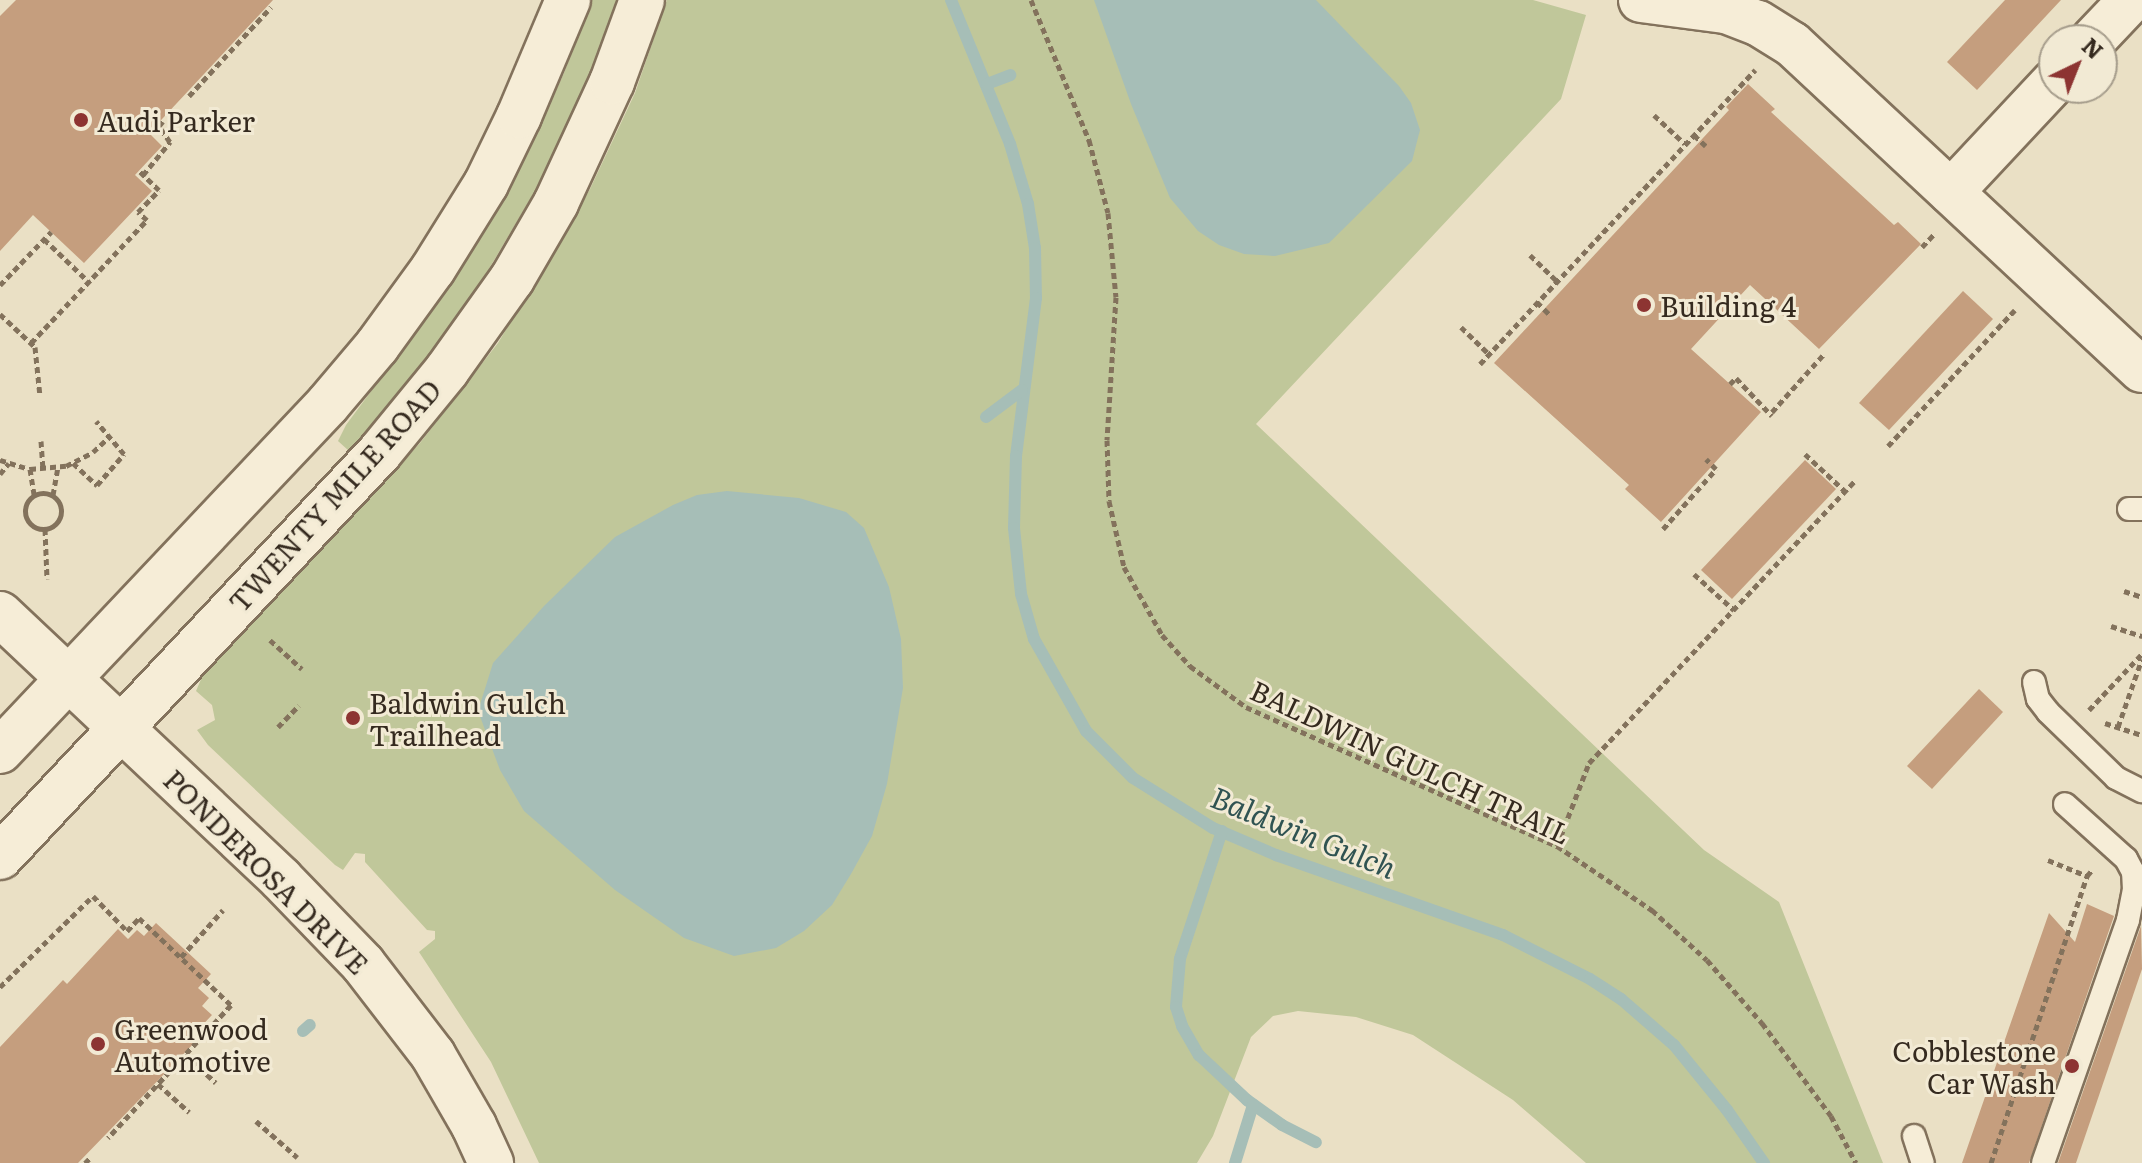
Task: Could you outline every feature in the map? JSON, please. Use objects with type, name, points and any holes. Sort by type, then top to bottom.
[{"type":"main road","points":[[0,751],[328,404],[410,302],[470,211],[502,153],[568,0]]},
{"type":"main road","name":"TWENTY MILE ROAD","points":[[0,857],[380,452],[490,311],[533,243],[574,167],[612,82],[642,0]]},
{"type":"main road","points":[[1641,0],[1726,11],[1781,36],[2142,370]]},
{"type":"main road","points":[[2108,24],[2131,0]]},
{"type":"main road","points":[[1951,192],[2038,99]]},
{"type":"main road","name":"PONDEROSA DRIVE","points":[[0,614],[281,879],[363,964],[447,1076],[491,1163]]},
{"type":"lane","points":[[2034,682],[2038,699],[2048,712],[2116,778],[2142,791]]},
{"type":"lane","points":[[2043,1163],[2128,920],[2134,890],[2133,872],[2126,859],[2065,804]]},
{"type":"lane","points":[[1914,1136],[1923,1163]]},
{"type":"path","name":"BALDWIN GULCH TRAIL","points":[[1031,0],[1089,140],[1108,213],[1116,297],[1107,461],[1109,501],[1124,567],[1146,611],[1190,666],[1246,707],[1557,846],[1652,910],[1707,960],[1762,1023],[1823,1105],[1856,1163]]},
{"type":"path","points":[[189,96],[271,7]]},
{"type":"path","points":[[1480,364],[1755,70]]},
{"type":"path","points":[[1654,115],[1685,144]]},
{"type":"path","points":[[31,343],[147,220],[138,212],[159,190],[141,173],[170,142],[159,126],[163,121]]},
{"type":"path","points":[[1694,135],[1706,146]]},
{"type":"path","points":[[0,285],[51,232]]},
{"type":"path","points":[[1922,247],[1935,234]]},
{"type":"path","points":[[44,239],[89,282]]},
{"type":"path","points":[[1530,255],[1557,281]]},
{"type":"path","points":[[1537,302],[1550,315]]},
{"type":"path","points":[[1888,446],[2015,310]]},
{"type":"path","points":[[1,316],[31,343],[38,360],[40,396]]},
{"type":"path","points":[[1461,327],[1489,354]]},
{"type":"path","points":[[1730,384],[1736,378],[1772,414],[1824,354]]},
{"type":"path","points":[[73,463],[97,485],[124,454],[96,421]]},
{"type":"path","points":[[0,460],[30,469],[58,467],[73,463],[109,437]]},
{"type":"path","points":[[41,441],[43,468]]},
{"type":"path","points":[[1805,454],[1846,492]]},
{"type":"path","points":[[1663,529],[1716,469],[1706,459]]},
{"type":"path","points":[[0,474],[9,463]]},
{"type":"path","points":[[53,496],[58,467]]},
{"type":"path","points":[[30,469],[34,495]]},
{"type":"path","points":[[1557,846],[1589,763],[1856,480]]},
{"type":"path","points":[[45,493],[53,496],[59,503],[61,514],[55,524],[45,529],[33,526],[26,516],[26,504],[34,495],[45,493]]},
{"type":"path","points":[[45,529],[47,579]]},
{"type":"path","points":[[1694,574],[1734,610]]},
{"type":"path","points":[[2124,591],[2142,597]]},
{"type":"path","points":[[2111,626],[2142,636]]},
{"type":"path","points":[[270,640],[302,669]]},
{"type":"path","points":[[2089,710],[2142,656]]},
{"type":"path","points":[[2118,727],[2142,656]]},
{"type":"path","points":[[2082,703],[2098,719],[2142,735]]},
{"type":"path","points":[[278,727],[299,705]]},
{"type":"path","points":[[2048,860],[2087,876]]},
{"type":"path","points":[[1991,1163],[2087,876],[2095,867]]},
{"type":"path","points":[[0,987],[93,896],[127,931],[139,918],[231,1005],[108,1138]]},
{"type":"path","points":[[181,957],[223,910]]},
{"type":"path","points":[[184,1054],[216,1083]]},
{"type":"path","points":[[158,1084],[189,1112]]},
{"type":"path","points":[[256,1121],[297,1157]]},
{"type":"green space","points":[[591,0],[617,0],[596,58],[545,174],[483,279],[422,365],[349,451],[338,441],[346,425],[447,289],[520,168],[564,73]]},
{"type":"green space","points":[[667,0],[1533,0],[1586,15],[1561,99],[1256,424],[1704,850],[1779,902],[1883,1163],[1586,1163],[1513,1100],[1413,1035],[1356,1017],[1298,1011],[1273,1016],[1251,1037],[1213,1136],[1197,1163],[539,1163],[491,1062],[419,952],[435,939],[435,931],[427,930],[365,862],[365,854],[355,853],[343,870],[335,865],[208,745],[197,730],[215,720],[212,705],[196,691],[202,677],[420,443],[498,343],[590,189],[635,93]]},
{"type":"water","points":[[1094,0],[1316,0],[1399,86],[1411,103],[1420,130],[1412,161],[1329,243],[1275,256],[1244,254],[1219,245],[1198,231],[1170,198],[1131,104]]},
{"type":"water","points":[[727,491],[799,498],[846,512],[864,528],[889,587],[901,639],[903,688],[887,784],[872,836],[832,905],[804,931],[776,948],[734,956],[684,938],[615,890],[524,811],[500,770],[478,711],[493,663],[544,606],[615,537],[697,495]]},
{"type":"building","name":"Audi Parker","points":[[16,0],[273,0],[149,133],[162,146],[135,175],[152,191],[84,263],[33,215],[0,251],[0,16]]},
{"type":"building","points":[[2005,0],[2061,0],[1977,90],[1947,62]]},
{"type":"building","name":"Building 4","points":[[1748,84],[1775,109],[1771,112],[1894,225],[1898,222],[1921,244],[1819,349],[1750,285],[1691,349],[1761,412],[1661,522],[1625,489],[1629,485],[1494,363],[1729,110],[1726,107]]},
{"type":"building","points":[[1963,291],[1993,319],[1889,430],[1859,403]]},
{"type":"building","points":[[1805,460],[1836,489],[1732,599],[1701,570]]},
{"type":"building","points":[[1979,689],[2003,712],[1932,789],[1907,766]]},
{"type":"building","points":[[2087,904],[2114,916],[2029,1163],[1962,1163],[2049,913],[2075,942]]},
{"type":"building","name":"Greenwood Automotive","points":[[156,923],[211,974],[198,988],[209,998],[202,1006],[212,1015],[192,1036],[197,1040],[78,1163],[0,1163],[0,1047],[63,980],[67,984],[118,929],[128,939],[137,930],[144,936]]},
{"type":"building","points":[[2141,926],[2142,969],[2076,1163],[2058,1163]]},
{"type":"waterway","name":"Baldwin Gulch","points":[[951,0],[1010,144],[1028,204],[1035,248],[1036,298],[1016,456],[1014,528],[1021,594],[1034,639],[1086,731],[1133,778],[1213,828],[1276,855],[1503,935],[1590,979],[1621,999],[1674,1045],[1727,1110],[1764,1163]]},
{"type":"waterway","points":[[987,84],[1010,75]]},
{"type":"waterway","points":[[986,417],[1022,390]]},
{"type":"waterway","points":[[1222,831],[1180,959],[1176,1007],[1182,1026],[1199,1055],[1247,1100],[1282,1125],[1316,1142]]},
{"type":"waterway","points":[[303,1031],[310,1025]]},
{"type":"waterway","points":[[1235,1163],[1253,1105]]},
{"type":"place","name":"Audi Parker","points":[[81,120]]},
{"type":"place","name":"Building 4","points":[[1644,305]]},
{"type":"place","name":"Baldwin Gulch Trailhead","points":[[353,718]]},
{"type":"place","name":"Greenwood Automotive","points":[[98,1044]]},
{"type":"place","name":"Cobblestone Car Wash","points":[[2072,1066]]}]
